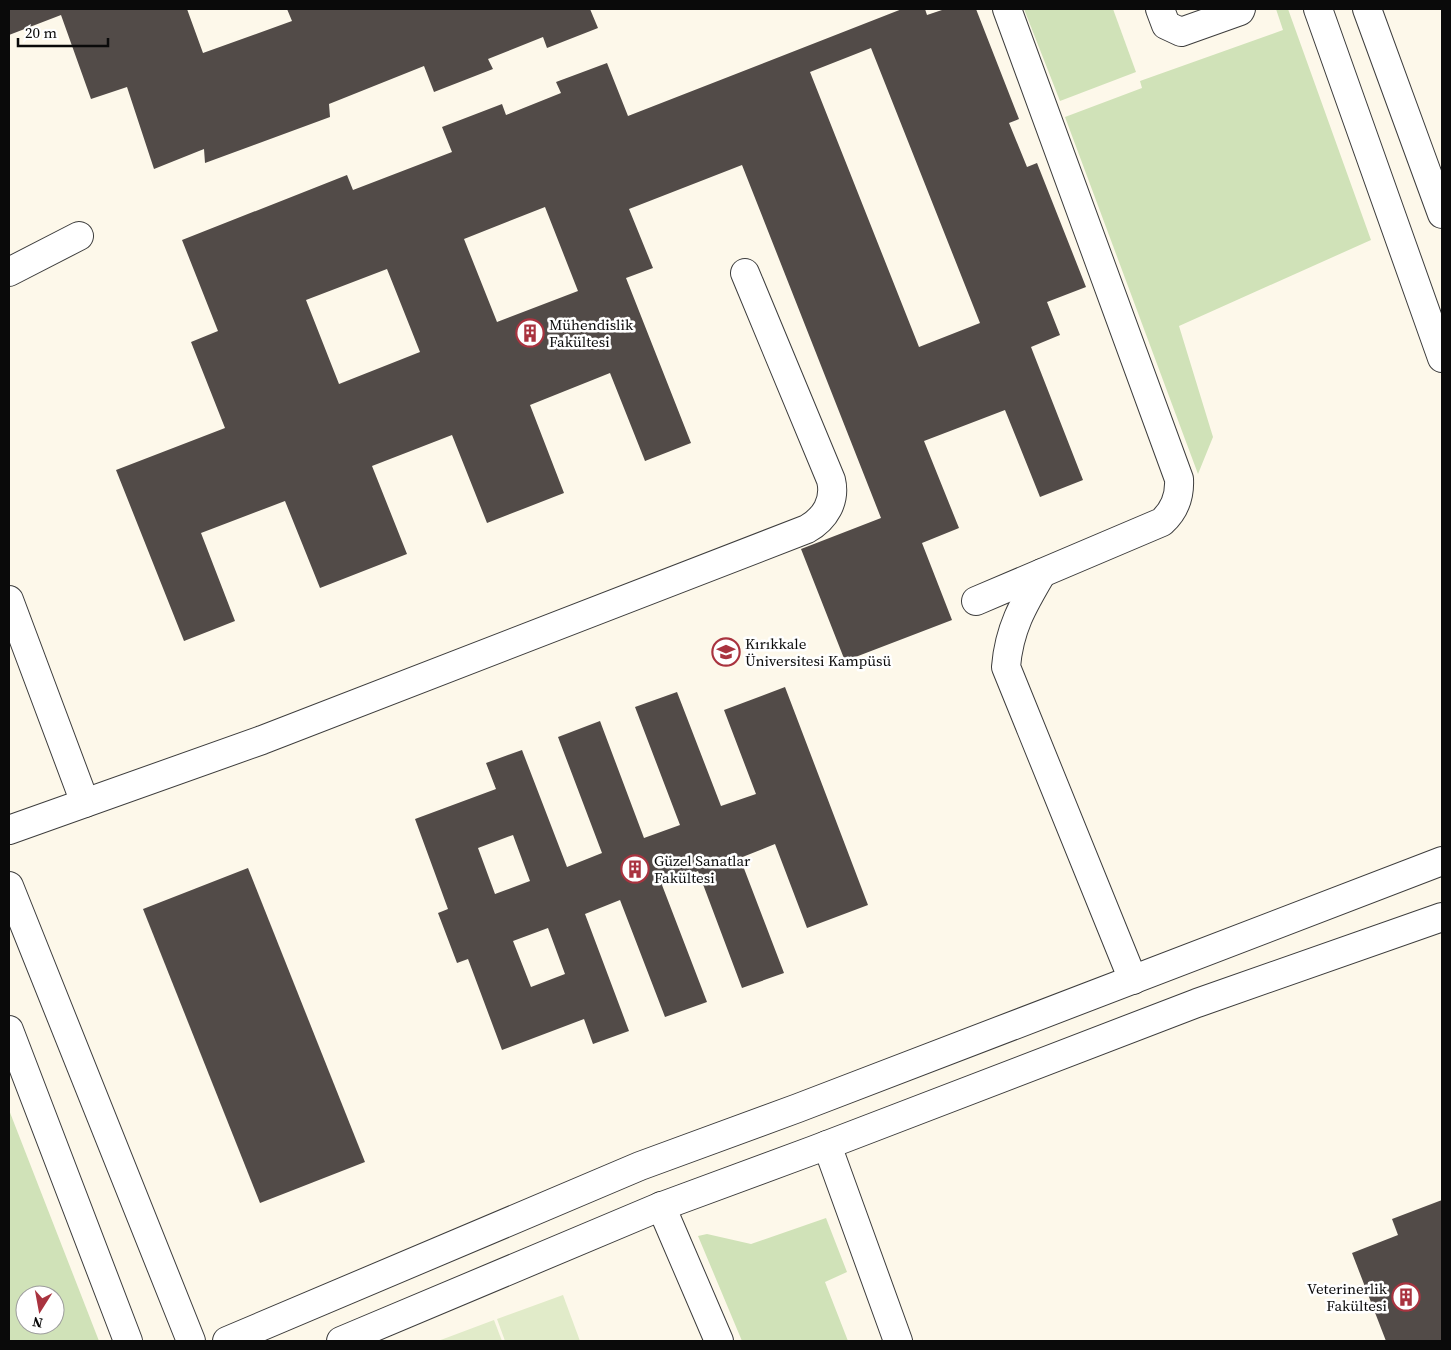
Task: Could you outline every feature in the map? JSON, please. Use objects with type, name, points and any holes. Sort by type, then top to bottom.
[{"type":"street","points":[[976,601],[1162,522],[1170,513],[1175,502],[1179,479],[1007,9]]},
{"type":"street","points":[[1160,9],[1166,25],[1181,32],[1240,11],[1241,9]]},
{"type":"street","points":[[1318,9],[1442,358]]},
{"type":"street","points":[[1367,9],[1442,214]]},
{"type":"street","points":[[9,272],[79,236]]},
{"type":"street","points":[[9,830],[262,740],[816,524],[824,516],[831,501],[831,480],[745,273]]},
{"type":"street","points":[[1042,573],[1026,600],[1013,628],[1006,667],[1133,980]]},
{"type":"street","points":[[9,600],[85,803]]},
{"type":"street","points":[[227,1341],[640,1166],[1442,861]]},
{"type":"street","points":[[9,886],[191,1341]]},
{"type":"street","points":[[341,1341],[661,1206],[827,1145],[1197,1003],[1442,918]]},
{"type":"street","points":[[9,1030],[128,1341]]},
{"type":"street","points":[[827,1145],[898,1341]]},
{"type":"street","points":[[661,1206],[719,1341]]},
{"type":"green space","points":[[1024,9],[1113,9],[1136,72],[1060,101]]},
{"type":"green space","points":[[1276,9],[1288,9],[1371,240],[1179,326],[1213,437],[1198,474],[1065,117],[1142,88],[1140,81],[1283,30]]},
{"type":"green space","points":[[9,1110],[99,1341],[9,1341]]},
{"type":"green space","points":[[826,1218],[847,1272],[825,1282],[848,1341],[742,1341],[698,1236],[707,1234],[751,1244]]},
{"type":"green space","points":[[563,1295],[580,1341],[505,1341],[497,1319]]},
{"type":"green space","points":[[494,1320],[502,1341],[438,1341]]},
{"type":"building","points":[[9,9],[187,9],[203,53],[292,21],[287,9],[590,9],[598,28],[547,48],[543,37],[488,59],[493,69],[434,92],[424,66],[329,104],[330,117],[205,163],[204,149],[154,169],[127,87],[91,99],[61,15],[9,35]]},
{"type":"building","name":"Mühendislik Fakültesi","points":[[902,9],[925,9],[927,15],[945,9],[976,9],[1019,119],[1009,123],[1027,167],[1037,163],[1086,287],[1047,302],[1060,335],[1031,347],[1083,480],[1040,497],[1005,410],[924,441],[959,528],[922,543],[952,620],[845,661],[801,549],[881,518],[742,165],[629,209],[653,268],[626,278],[691,443],[645,461],[610,373],[530,405],[564,493],[487,523],[452,435],[372,466],[407,554],[320,588],[285,501],[201,533],[235,621],[184,641],[116,470],[225,428],[191,342],[218,331],[182,240],[347,175],[353,190],[452,152],[442,127],[502,104],[506,115],[561,93],[556,82],[607,63],[628,116]],"holes":[[[871,48],[980,323],[919,347],[810,72]],[[545,207],[578,291],[497,322],[464,239]],[[387,269],[420,352],[339,384],[306,300]]]},
{"type":"building","name":"Güzel Sanatlar Fakültesi","points":[[785,687],[868,905],[807,928],[775,844],[740,858],[784,973],[742,988],[698,871],[662,885],[707,1002],[665,1017],[620,900],[585,914],[629,1031],[593,1044],[584,1019],[502,1050],[468,959],[457,963],[438,913],[448,909],[415,819],[496,789],[486,763],[522,750],[567,867],[602,853],[558,737],[600,721],[644,838],[680,825],[635,707],[677,692],[721,806],[756,794],[724,710]],"holes":[[[513,835],[530,881],[495,894],[478,848]],[[548,928],[565,974],[531,987],[513,941]]]},
{"type":"building","points":[[248,868],[365,1162],[260,1203],[143,909]]},
{"type":"building","name":"Veterinerlik Fakültesi","points":[[1442,1200],[1442,1341],[1386,1341],[1352,1253],[1398,1235],[1392,1219]]},
{"type":"place","name":"Mühendislik Fakültesi","points":[[530,333]]},
{"type":"place","name":"Kırıkkale Üniversitesi Kampüsü","points":[[726,652]]},
{"type":"place","name":"Güzel Sanatlar Fakültesi","points":[[635,869]]},
{"type":"place","name":"Veterinerlik Fakültesi","points":[[1406,1297]]}]
